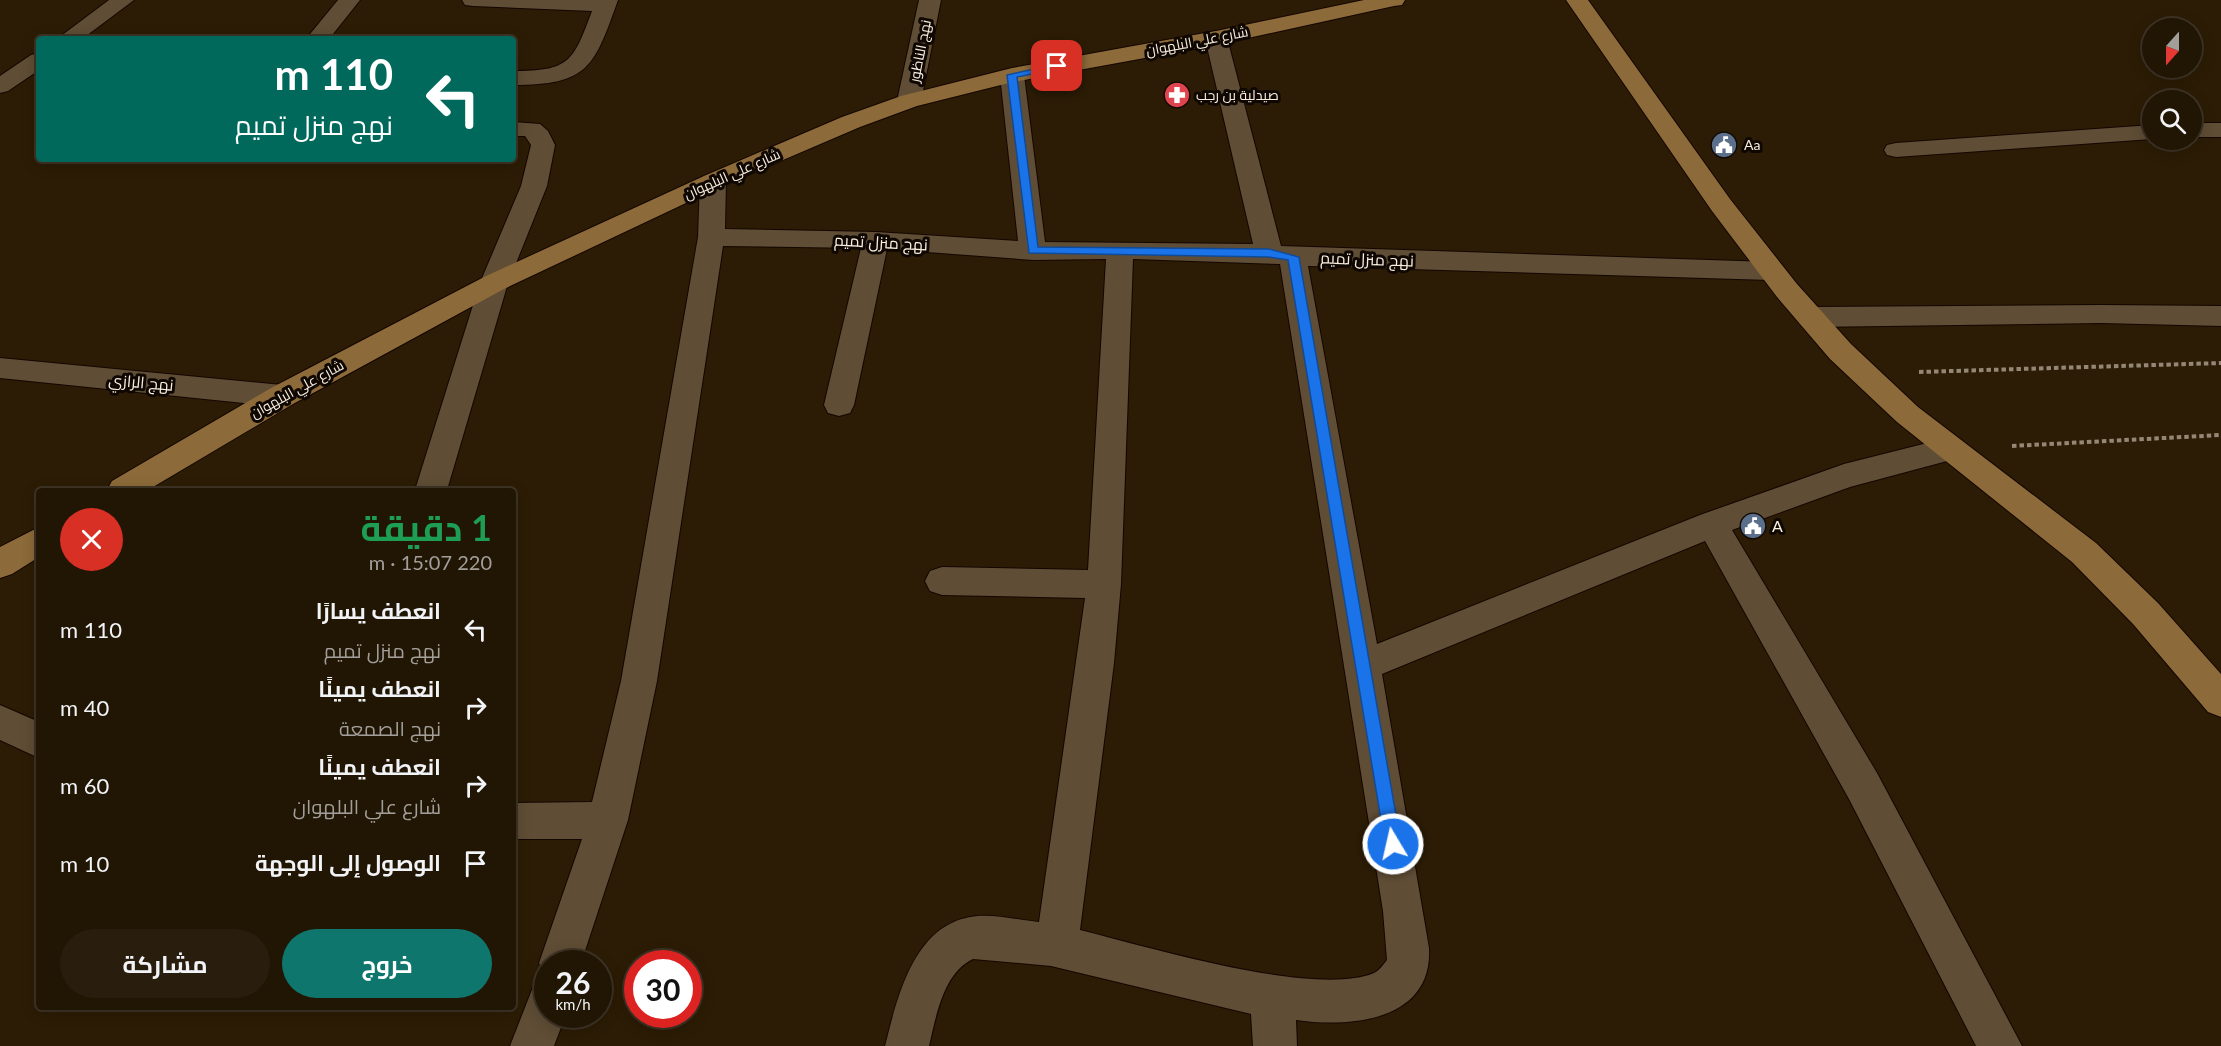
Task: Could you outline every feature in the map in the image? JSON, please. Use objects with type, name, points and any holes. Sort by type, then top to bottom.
[{"type":"main road","name":"شارع علي البلهوان","points":[[126,488],[282,396],[494,284],[713,181],[851,122],[909,101],[1012,75],[1216,38],[1394,0]]},
{"type":"main road","points":[[1577,0],[1646,104],[1770,271],[1862,374],[1951,449],[2064,535],[2151,616],[2221,700]]},
{"type":"main road","points":[[0,564],[36,542]]},
{"type":"street","points":[[72,36],[123,0]]},
{"type":"street","points":[[319,36],[349,0]]},
{"type":"street","points":[[473,0],[606,2],[580,63],[566,72],[534,109]]},
{"type":"street","name":"نهج الناظور","points":[[909,101],[930,0]]},
{"type":"street","points":[[907,1046],[917,1005],[930,976],[946,952],[962,941],[976,937],[1057,946],[1274,1027],[1326,1013],[1368,1010],[1382,1004],[1392,995],[1407,970],[1404,911],[1364,665],[1281,255],[1216,38]]},
{"type":"street","points":[[0,86],[36,62]]},
{"type":"street","points":[[1012,75],[1033,251]]},
{"type":"street","points":[[432,488],[494,284],[537,173],[543,145],[534,109],[516,82]]},
{"type":"street","points":[[2202,130],[2221,130]]},
{"type":"street","points":[[1896,150],[2142,133]]},
{"type":"street","points":[[564,950],[608,820],[639,681],[693,335],[711,237],[713,181]]},
{"type":"street","name":"نهج منزل تميم","points":[[711,237],[876,240],[1033,251],[1120,250],[1770,271]]},
{"type":"street","points":[[839,405],[876,240]]},
{"type":"street","points":[[1057,946],[1096,663],[1104,584],[1120,250]]},
{"type":"street","points":[[1810,317],[2101,314],[2221,316]]},
{"type":"street","name":"نهج الرازي","points":[[0,368],[282,396]]},
{"type":"street","points":[[1364,665],[1712,524],[1844,476],[1951,449]]},
{"type":"street","points":[[1712,524],[1863,786],[2000,1046]]},
{"type":"street","points":[[942,581],[1104,584]]},
{"type":"street","points":[[0,721],[36,739]]},
{"type":"street","points":[[516,821],[608,820]]},
{"type":"street","points":[[532,1046],[539,1028]]},
{"type":"path","points":[[1862,374],[2221,363]]},
{"type":"path","points":[[1951,449],[2221,435]]},
{"type":"place","name":"صيدلية بن رجب","points":[[1177,95]]},
{"type":"place","name":"Aa","points":[[1724,145]]},
{"type":"place","name":"A","points":[[1753,526]]},
{"type":"route","points":[[1057,66],[1012,75],[1033,251],[1269,253],[1293,257],[1393,844]]}]
